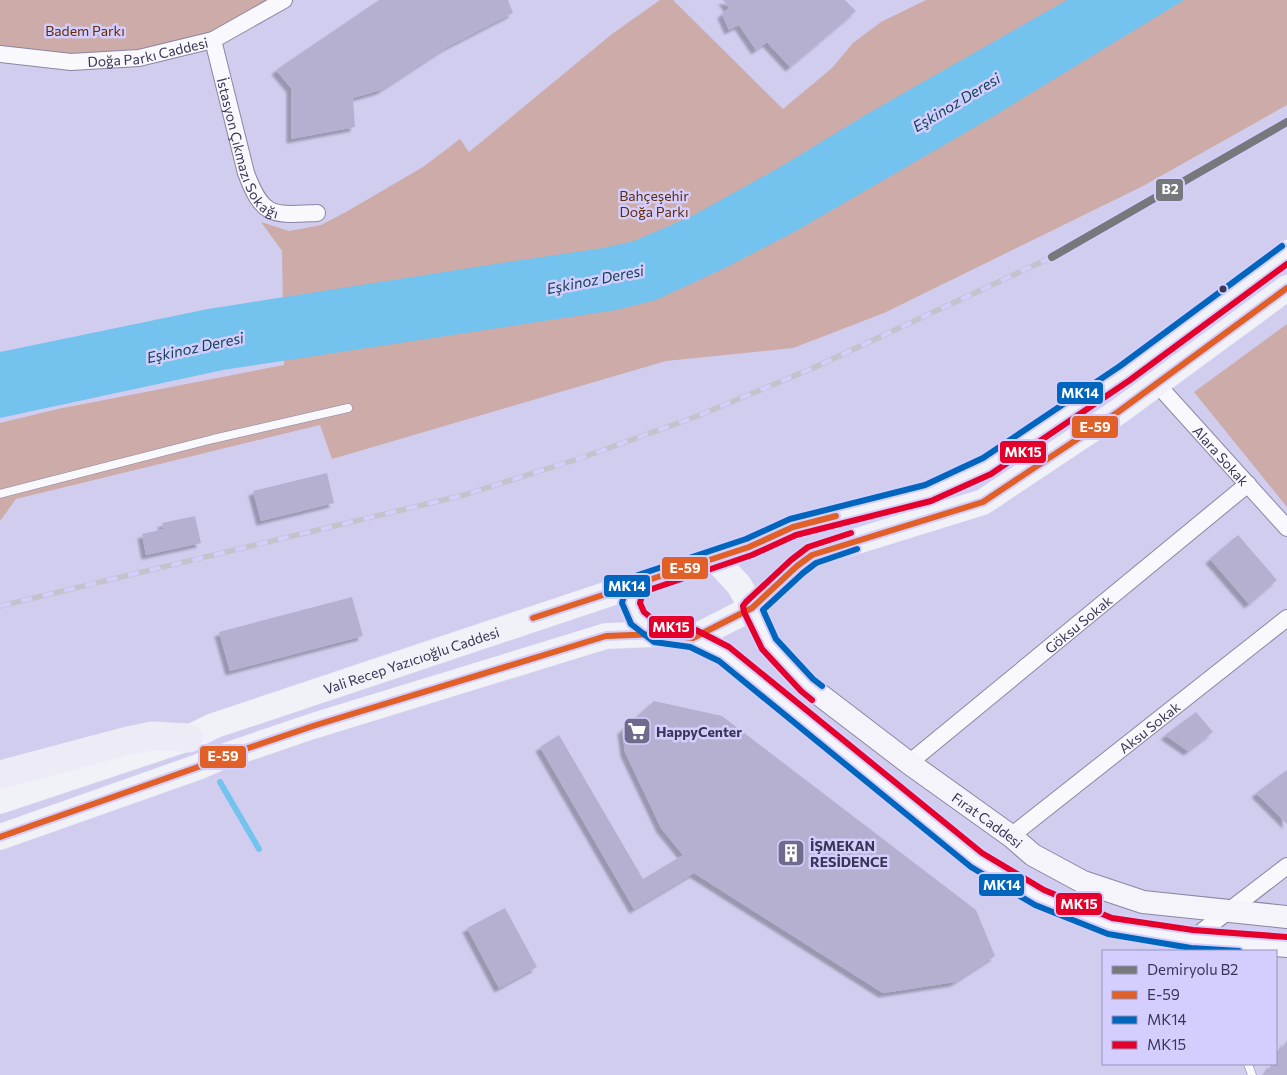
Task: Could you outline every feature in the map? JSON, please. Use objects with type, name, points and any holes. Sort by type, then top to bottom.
[{"type":"highway","points":[[0,775],[152,736],[189,738]]},
{"type":"main road","points":[[752,608],[740,585],[714,559],[749,547],[793,526],[928,493],[987,466],[1125,373],[1287,254]]},
{"type":"main road","points":[[693,638],[752,608],[797,566],[812,556],[983,502],[1118,412],[1287,288]]},
{"type":"main road","name":"Vali Recep Yazıcıoğlu Caddesi","points":[[0,801],[189,738],[213,726],[714,559]]},
{"type":"main road","points":[[636,585],[631,604],[637,618],[658,634]]},
{"type":"main road","name":"Fırat Caddesi","points":[[752,608],[768,644],[807,685],[909,763],[1011,836],[1033,855],[1083,882],[1143,902],[1287,917]]},
{"type":"main road","points":[[0,837],[296,732],[606,636],[658,634],[693,638],[724,654],[977,860],[1032,893],[1110,926],[1262,948],[1287,946]]},
{"type":"street","name":"Doğa Parkı Caddesi","points":[[0,54],[71,62],[139,58],[213,40],[284,0]]},
{"type":"street","name":"İstasyon Çıkmazı Sokağı","points":[[213,40],[246,173],[252,190],[264,208],[290,214],[317,213]]},
{"type":"street","name":"Alara Sokak","points":[[1157,384],[1287,528]]},
{"type":"street","name":"Göksu Sokak","points":[[909,763],[1248,484]]},
{"type":"street","name":"Aksu Sokak","points":[[1011,836],[1287,618]]},
{"type":"street","points":[[1192,939],[1287,866]]},
{"type":"lane","points":[[0,494],[214,439],[348,408]]},
{"type":"green space","name":"Badem Parkı","points":[[0,0],[284,0],[213,40],[139,58],[0,54]]},
{"type":"green space","name":"Bahçeşehir Doğa Parkı","points":[[660,0],[673,0],[783,109],[832,68],[853,43],[881,22],[926,0],[1287,0],[1287,105],[1143,186],[884,313],[793,348],[666,361],[332,459],[320,425],[16,499],[0,521],[0,423],[58,409],[284,365],[282,251],[261,222],[289,231],[321,225],[423,167],[460,139],[469,152],[612,34]]},
{"type":"green space","points":[[1287,324],[1287,507],[1194,392]]},
{"type":"water","name":"Eşkinoz Deresi","points":[[1067,0],[1184,0],[989,119],[796,231],[723,269],[656,300],[616,310],[223,370],[0,418],[0,352],[208,309],[603,248],[634,241],[694,215]]},
{"type":"building","points":[[379,0],[508,0],[513,13],[445,48],[381,90],[353,98],[355,127],[291,139],[291,88],[276,70]]},
{"type":"building","points":[[723,0],[845,0],[856,11],[790,67],[767,42],[756,50],[739,25],[729,30],[722,14],[729,8]]},
{"type":"building","points":[[327,473],[334,503],[261,521],[253,491]]},
{"type":"building","points":[[195,516],[201,543],[146,555],[142,534],[164,529],[162,523]]},
{"type":"building","points":[[1238,535],[1277,580],[1249,604],[1210,559]]},
{"type":"building","points":[[352,597],[363,636],[230,671],[219,632]]},
{"type":"building","name":"İŞMEKAN RESİDENCE","points":[[654,701],[722,716],[976,910],[995,956],[955,982],[883,993],[694,873],[634,909],[540,747],[559,735],[643,879],[683,855],[661,828],[625,752],[622,730]]},
{"type":"building","points":[[1196,712],[1213,732],[1188,751],[1165,735]]},
{"type":"building","points":[[1287,770],[1287,824],[1256,793]]},
{"type":"building","points":[[505,908],[537,967],[499,988],[467,928]]},
{"type":"building","points":[[1287,1040],[1287,1075],[1265,1075],[1271,1065],[1277,1065],[1277,1056]]},
{"type":"waterway","points":[[220,782],[259,849]]},
{"type":"railway","points":[[0,606],[464,495],[581,458],[695,417],[811,369],[1052,257]]},
{"type":"rail line","name":"B2","points":[[1052,257],[1287,122]]},
{"type":"transit line","name":"MK14","points":[[1223,950],[1191,948],[1108,934],[1035,905],[971,867],[719,661],[690,647],[654,642],[631,624],[622,603],[628,582],[632,577],[746,539],[790,519],[925,485],[983,458],[1120,366],[1282,246]]},
{"type":"transit line","name":"MK15","points":[[1287,264],[1130,380],[991,474],[931,501],[796,535],[752,555],[643,592],[640,603],[644,612],[661,626],[696,630],[729,647],[982,853],[1044,890],[1112,918],[1193,930],[1287,937]]},
{"type":"transit line","name":"E-59","points":[[0,837],[313,726],[606,636],[658,634],[693,638],[752,608],[797,566],[812,555],[983,502],[1118,412],[1287,288]]},
{"type":"transit line","name":"E-59","points":[[533,618],[749,547],[793,527],[836,516]]},
{"type":"transit line","name":"MK15","points":[[812,700],[801,691],[762,649],[744,612],[743,606],[791,560],[808,547],[851,533]]},
{"type":"transit line","name":"MK14","points":[[822,686],[813,679],[776,639],[763,610],[816,563],[857,549]]},
{"type":"place","name":"HappyCenter","points":[[637,731]]},
{"type":"place","name":"İŞMEKAN RESİDENCE","points":[[791,853]]}]
